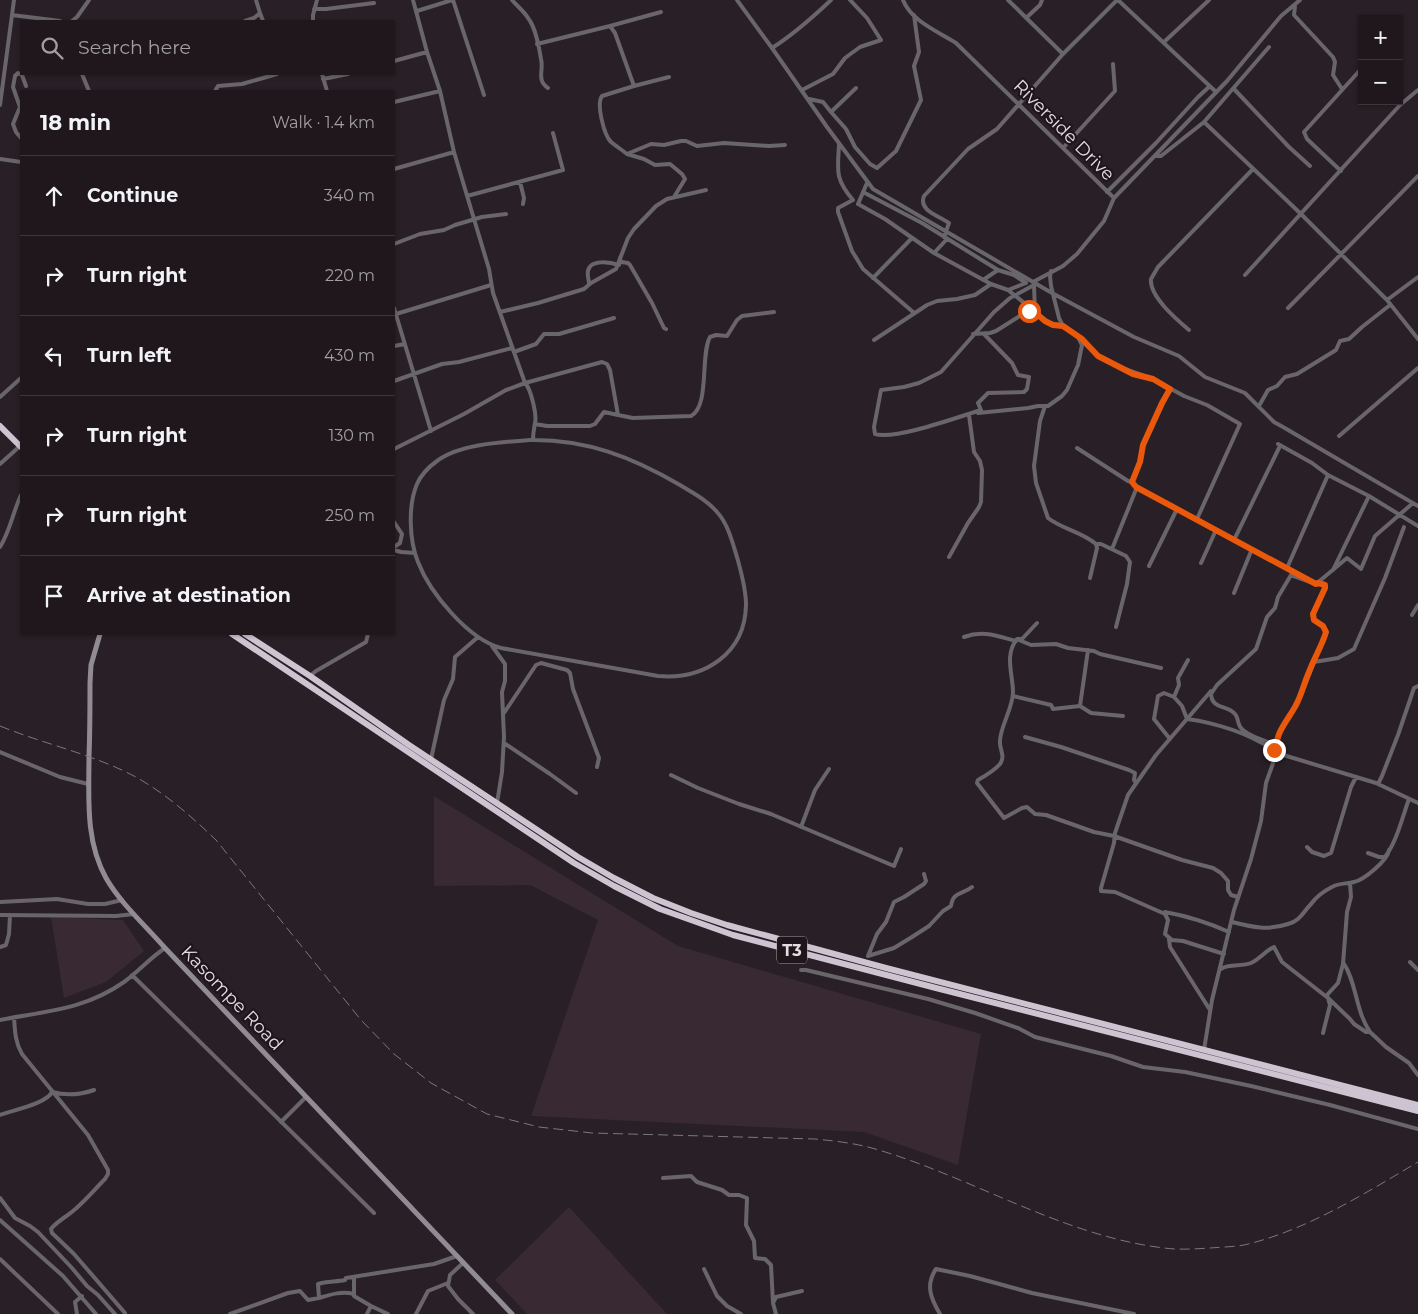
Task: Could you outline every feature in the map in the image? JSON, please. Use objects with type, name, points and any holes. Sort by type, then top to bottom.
[{"type":"highway","points":[[0,426],[20,447]]},
{"type":"highway","name":"T3","points":[[234,635],[574,862],[614,886],[660,909],[733,935],[1135,1040],[1418,1111]]},
{"type":"highway","name":"T3","points":[[247,635],[578,857],[653,898],[726,925],[866,959],[1204,1050],[1418,1105]]},
{"type":"street","points":[[0,105],[1,85],[14,0]]},
{"type":"street","points":[[73,20],[88,0]]},
{"type":"street","points":[[256,0],[263,20]]},
{"type":"street","points":[[313,20],[317,0]]},
{"type":"street","points":[[413,0],[427,52],[440,90],[454,152],[500,312],[532,399],[535,424],[533,440]]},
{"type":"street","points":[[417,11],[453,0],[484,95]]},
{"type":"street","points":[[512,0],[529,18],[542,63],[541,79],[548,88]]},
{"type":"street","points":[[737,0],[867,183],[876,191],[1052,293],[1134,337],[1179,356],[1202,375],[1245,393],[1283,428],[1418,506]]},
{"type":"street","points":[[772,48],[797,31],[830,0]]},
{"type":"street","points":[[802,90],[833,74],[845,58],[860,47],[881,40],[867,18],[850,0]]},
{"type":"street","name":"Riverside Drive","points":[[903,0],[914,15],[926,25],[956,43],[1114,198],[1215,92],[1282,16],[1300,0]]},
{"type":"street","points":[[1008,0],[1063,54]]},
{"type":"street","points":[[1026,18],[1040,5],[1042,0]]},
{"type":"street","points":[[934,252],[946,238],[949,223],[925,207],[924,196],[968,149],[997,129],[1063,54],[1117,0],[1164,42],[1215,92]]},
{"type":"street","points":[[1164,42],[1209,0]]},
{"type":"street","points":[[314,9],[374,3]]},
{"type":"street","points":[[1295,4],[1294,15],[1333,57],[1335,62],[1333,75],[1342,90]]},
{"type":"street","points":[[538,44],[661,12]]},
{"type":"street","points":[[248,20],[260,13]]},
{"type":"street","points":[[12,15],[52,20]]},
{"type":"street","points":[[809,99],[823,102],[846,129],[855,146],[870,164],[877,168],[896,151],[921,100],[914,66],[919,52],[914,15]]},
{"type":"street","points":[[610,26],[615,33],[634,86]]},
{"type":"street","points":[[1155,156],[1161,156],[1204,122],[1269,47]]},
{"type":"street","points":[[395,61],[427,52]]},
{"type":"street","points":[[1063,148],[1115,91],[1113,64]]},
{"type":"street","points":[[1340,172],[1307,139],[1304,132],[1358,72]]},
{"type":"street","points":[[20,74],[18,73],[15,76],[13,87],[20,106],[13,124],[20,137]]},
{"type":"street","points":[[22,75],[26,86]]},
{"type":"street","points":[[82,75],[89,90]]},
{"type":"street","points":[[215,90],[218,86],[242,84],[274,75]]},
{"type":"street","points":[[327,90],[323,76],[336,75]]},
{"type":"street","points":[[669,77],[602,96],[599,102],[600,112],[609,141],[627,154],[644,159],[655,165],[666,164],[677,169],[685,179],[674,197]]},
{"type":"street","points":[[1107,192],[1210,86]]},
{"type":"street","points":[[831,112],[856,88]]},
{"type":"street","points":[[1234,89],[1289,147],[1310,166]]},
{"type":"street","points":[[395,102],[440,90]]},
{"type":"street","points":[[1245,275],[1400,105],[1418,90]]},
{"type":"street","points":[[1204,122],[1301,214],[1387,300],[1418,339]]},
{"type":"street","points":[[467,196],[563,170],[553,132]]},
{"type":"street","points":[[627,154],[651,144],[664,145],[684,141],[697,146],[724,143],[769,146],[785,145]]},
{"type":"street","points":[[839,144],[837,170],[845,191],[853,200],[838,208],[854,255],[863,269],[913,312]]},
{"type":"street","points":[[395,170],[454,152]]},
{"type":"street","points":[[0,159],[20,162]]},
{"type":"street","points":[[1188,330],[1157,297],[1152,289],[1151,279],[1158,267],[1253,169]]},
{"type":"street","points":[[1288,308],[1418,176]]},
{"type":"street","points":[[520,182],[524,198],[523,204]]},
{"type":"street","points":[[867,183],[858,204],[885,219],[911,239],[990,284],[1008,290],[1049,323],[1063,326]]},
{"type":"street","points":[[500,312],[580,291],[609,274],[618,265],[625,243],[634,229],[659,204],[674,197],[706,190]]},
{"type":"street","points":[[863,192],[946,238],[998,270],[1014,275],[1026,282],[1034,283]]},
{"type":"street","points":[[984,334],[1012,363],[1018,375],[1029,377],[1027,389],[1024,392],[988,393],[978,403],[981,410],[970,414],[902,432],[880,435],[874,432],[881,390],[904,387],[937,374],[947,366],[994,312],[1014,296],[1069,261],[1104,221],[1114,198]]},
{"type":"street","points":[[395,244],[420,234],[444,230],[473,219],[488,215],[506,214]]},
{"type":"street","points":[[873,278],[911,239]]},
{"type":"street","points":[[620,258],[621,262],[628,263],[630,266],[666,329]]},
{"type":"street","points":[[590,284],[588,272],[590,267],[602,262],[618,265]]},
{"type":"street","points":[[984,280],[998,270]]},
{"type":"street","points":[[1051,271],[1050,280],[1058,318],[1063,326],[1098,356],[1133,374],[1153,379],[1170,389],[1207,405],[1240,424],[1197,519]]},
{"type":"street","points":[[1387,300],[1418,277]]},
{"type":"street","points":[[1008,290],[1026,282]]},
{"type":"street","points":[[1033,311],[1034,283]]},
{"type":"street","points":[[874,340],[913,312],[937,301],[957,300],[975,295],[990,284]]},
{"type":"street","points":[[396,314],[492,285]]},
{"type":"street","points":[[1259,406],[1270,388],[1277,386],[1285,377],[1297,374],[1336,350],[1340,341],[1349,339],[1390,305]]},
{"type":"street","points":[[395,311],[431,431]]},
{"type":"street","points":[[973,334],[984,334],[998,330],[1033,311]]},
{"type":"street","points":[[535,424],[547,426],[590,426],[596,424],[604,412],[640,418],[693,415],[698,408],[704,383],[705,352],[709,339],[714,335],[727,336],[737,320],[742,316],[774,312]]},
{"type":"street","points":[[395,381],[442,364],[535,345],[544,334],[559,334],[614,318]]},
{"type":"street","points":[[970,414],[1050,405],[1062,396],[1073,377],[1082,348],[1078,337]]},
{"type":"street","points":[[395,346],[404,344]]},
{"type":"street","points":[[395,449],[431,431],[496,394],[525,383],[605,362],[610,370],[618,415]]},
{"type":"street","points":[[1339,436],[1418,368]]},
{"type":"street","points":[[0,397],[20,379]]},
{"type":"street","points":[[1132,482],[1140,462],[1143,445],[1170,389]]},
{"type":"street","points":[[1045,406],[1040,421],[1034,466],[1036,483],[1046,513],[1053,522],[1081,534],[1096,544],[1101,544],[1126,556],[1130,562],[1127,584],[1116,627]]},
{"type":"street","points":[[950,557],[952,550],[981,502],[982,470],[980,461],[974,452],[970,414]]},
{"type":"street","points":[[533,440],[581,444],[618,454],[671,480],[710,505],[718,513],[725,523],[735,550],[745,592],[745,616],[738,637],[731,650],[709,667],[695,673],[682,676],[658,676],[501,648],[478,637],[459,621],[441,600],[418,564],[412,523],[413,499],[419,480],[431,466],[443,457],[456,451],[499,443],[533,440]]},
{"type":"street","points":[[1234,540],[1278,446],[1312,463],[1328,475],[1369,496],[1418,526]]},
{"type":"street","points":[[0,464],[20,447]]},
{"type":"street","points":[[1077,448],[1132,482],[1136,487],[1317,584]]},
{"type":"street","points":[[1287,568],[1328,475]]},
{"type":"street","points":[[1112,549],[1136,487]]},
{"type":"street","points":[[1332,571],[1369,496]]},
{"type":"street","points":[[0,547],[9,530],[20,498]]},
{"type":"street","points":[[1317,584],[1347,558],[1361,569],[1375,536],[1413,503]]},
{"type":"street","points":[[1149,566],[1176,509]]},
{"type":"street","points":[[395,524],[402,534],[400,543],[395,548]]},
{"type":"street","points":[[1314,662],[1338,658],[1354,649],[1385,578],[1404,527]]},
{"type":"street","points":[[1201,563],[1216,530]]},
{"type":"street","points":[[1090,578],[1097,548],[1096,544]]},
{"type":"street","points":[[395,549],[415,553]]},
{"type":"street","points":[[1234,593],[1252,549]]},
{"type":"street","points":[[1204,1050],[1210,1010],[1218,976],[1238,897],[1261,821],[1266,783],[1276,751],[1279,733],[1296,706],[1326,632],[1323,626],[1314,620],[1313,614],[1325,585],[1291,575],[1274,608],[1267,617],[1256,649],[1212,690],[1170,738],[1128,796],[1102,883],[1102,891],[1115,892],[1165,914],[1168,918],[1165,934],[1169,939],[1170,947],[1210,1010]]},
{"type":"street","points":[[1412,615],[1418,605]]},
{"type":"street","points":[[1016,640],[1022,639],[1038,623]]},
{"type":"street","points":[[964,637],[975,633],[987,633],[1031,645],[1056,644],[1068,648],[1088,650],[1161,668]]},
{"type":"street","name":"Kasompe Road","points":[[100,635],[92,665],[90,683],[88,784],[90,827],[94,850],[106,877],[122,900],[165,948],[512,1314]]},
{"type":"street","points":[[310,676],[366,642],[368,635]]},
{"type":"street","points":[[431,759],[444,700],[453,678],[455,657],[478,637]]},
{"type":"street","points":[[1016,640],[1011,651],[1010,663],[1013,696],[999,742],[1003,755],[1002,760],[1000,764],[978,780],[977,784],[1004,818],[1022,808],[1027,808],[1036,814],[1046,815],[1094,832],[1115,836],[1182,860],[1213,868],[1228,881],[1228,890],[1231,894],[1238,897]]},
{"type":"street","points":[[492,645],[505,664],[505,681],[502,692],[504,743],[497,803]]},
{"type":"street","points":[[1080,706],[1088,650]]},
{"type":"street","points":[[1174,697],[1179,686],[1178,678],[1188,660]]},
{"type":"street","points":[[504,713],[536,665],[541,663],[568,670],[598,758],[597,767]]},
{"type":"street","points":[[1378,784],[1398,735],[1414,688],[1418,686]]},
{"type":"street","points":[[1212,690],[1211,698],[1216,705],[1233,712],[1241,728],[1250,735],[1270,743],[1276,751]]},
{"type":"street","points":[[1170,738],[1154,719],[1158,696],[1164,693],[1174,697],[1182,706],[1187,719]]},
{"type":"street","points":[[1013,696],[1051,705],[1053,708],[1080,706],[1091,713],[1123,716]]},
{"type":"street","points":[[1187,719],[1215,725],[1276,751],[1378,784],[1418,803]]},
{"type":"street","points":[[1025,737],[1129,770],[1135,773],[1134,780],[1136,783]]},
{"type":"street","points":[[504,743],[576,793]]},
{"type":"street","points":[[0,752],[60,777],[88,784]]},
{"type":"street","points":[[801,826],[815,790],[829,769]]},
{"type":"street","points":[[671,775],[719,797],[771,814],[894,866],[901,849]]},
{"type":"street","points":[[1307,848],[1324,856],[1331,853],[1351,787],[1356,777]]},
{"type":"street","points":[[1232,922],[1260,929],[1286,925],[1295,922],[1320,895],[1332,887],[1363,879],[1377,865],[1383,862],[1388,854],[1409,799]]},
{"type":"street","points":[[1368,854],[1380,857],[1384,856],[1389,850]]},
{"type":"street","points":[[866,959],[877,934],[886,922],[894,902],[924,884],[926,880],[924,874]]},
{"type":"street","points":[[1323,1033],[1330,1005],[1327,995],[1338,983],[1343,962],[1347,912],[1351,897],[1350,883]]},
{"type":"street","points":[[866,959],[894,948],[929,926],[942,911],[951,906],[952,900],[959,892],[967,891],[972,887]]},
{"type":"street","points":[[0,902],[57,899],[88,904],[105,904],[122,900]]},
{"type":"street","points":[[1160,912],[1177,914],[1229,932]]},
{"type":"street","points":[[0,915],[116,916],[134,914]]},
{"type":"street","points":[[0,947],[6,945],[10,934],[10,915]]},
{"type":"street","points":[[1169,939],[1183,941],[1224,954]]},
{"type":"street","points":[[1218,976],[1222,967],[1251,963],[1267,950],[1274,947],[1282,962],[1328,998],[1354,1024],[1366,1032],[1370,1032]]},
{"type":"street","points":[[0,1020],[60,1010],[83,1004],[115,988],[165,948]]},
{"type":"street","points":[[1343,962],[1354,986],[1359,1012],[1370,1032],[1386,1047],[1408,1063],[1418,1075]]},
{"type":"street","points":[[1410,962],[1418,970]]},
{"type":"street","points":[[801,970],[928,999],[1018,1028],[1036,1037],[1112,1056],[1143,1067],[1185,1072],[1251,1086],[1330,1105],[1418,1130]]},
{"type":"street","points":[[132,975],[374,1213]]},
{"type":"street","points":[[14,1017],[18,1046],[52,1092],[88,1135],[107,1166],[108,1174],[77,1208],[53,1226],[52,1232],[74,1254],[125,1313]]},
{"type":"street","points":[[52,1092],[69,1095],[83,1094],[94,1090]]},
{"type":"street","points":[[0,1116],[28,1107],[50,1096],[52,1092]]},
{"type":"street","points":[[282,1122],[306,1097]]},
{"type":"street","points":[[663,1178],[691,1176],[697,1182],[722,1190],[729,1195],[739,1195],[747,1198],[746,1225],[754,1241],[756,1258],[765,1259],[771,1265],[773,1303],[776,1314]]},
{"type":"street","points":[[0,1198],[15,1218],[38,1232],[115,1314]]},
{"type":"street","points":[[0,1220],[63,1276],[96,1314]]},
{"type":"street","points":[[319,1298],[318,1284],[434,1264],[457,1256]]},
{"type":"street","points":[[0,1259],[52,1312],[58,1314]]},
{"type":"street","points":[[463,1262],[450,1275],[449,1289],[473,1314]]},
{"type":"street","points":[[704,1269],[717,1296],[727,1306],[741,1314]]},
{"type":"street","points":[[940,1314],[933,1302],[929,1286],[936,1269],[1032,1293],[1134,1314]]},
{"type":"street","points":[[354,1277],[354,1294]]},
{"type":"street","points":[[416,1314],[428,1291],[448,1283]]},
{"type":"street","points":[[230,1314],[288,1293],[300,1291],[308,1300],[347,1292],[354,1294],[355,1297],[388,1314]]},
{"type":"street","points":[[773,1303],[776,1297],[802,1291]]},
{"type":"street","points":[[77,1314],[75,1302],[82,1296]]},
{"type":"street","points":[[367,1314],[371,1306]]},
{"type":"shaded area","points":[[434,796],[678,946],[981,1034],[958,1165],[864,1132],[531,1116],[598,920],[530,885],[434,886]]},
{"type":"shaded area","points":[[51,917],[123,920],[144,951],[106,982],[64,998]]},
{"type":"shaded area","points":[[569,1207],[667,1314],[527,1314],[495,1280]]},
{"type":"railway","points":[[0,726],[118,768],[134,776],[177,805],[216,840],[361,1020],[394,1054],[431,1083],[487,1114],[539,1127],[592,1133],[815,1139],[857,1145],[917,1163],[1056,1220],[1091,1232],[1127,1242],[1175,1249],[1236,1246],[1267,1239],[1334,1210],[1418,1162]]},
{"type":"route","points":[[1029,311],[1031,309],[1049,323],[1055,326],[1063,326],[1071,331],[1082,339],[1098,356],[1133,374],[1153,379],[1170,389],[1143,445],[1140,462],[1132,482],[1136,487],[1316,584],[1325,585],[1313,614],[1314,620],[1317,624],[1323,626],[1326,632],[1323,642],[1296,706],[1279,733],[1277,747],[1274,750]]}]
